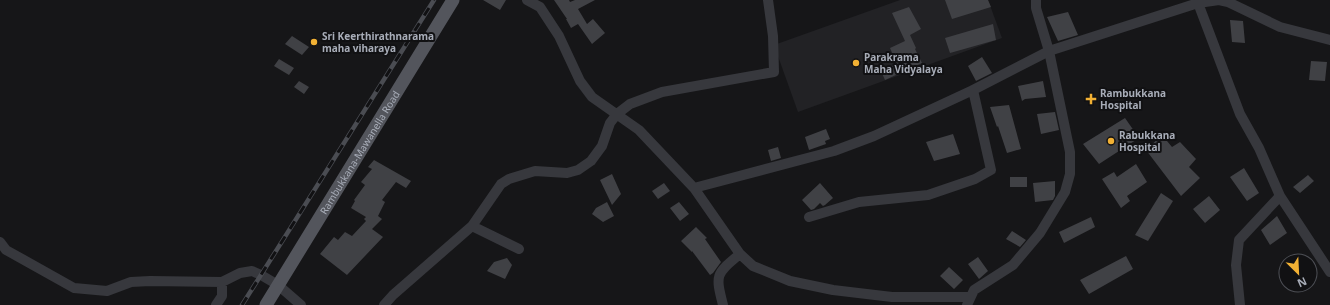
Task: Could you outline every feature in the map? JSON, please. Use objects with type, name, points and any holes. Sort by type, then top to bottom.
[{"type":"main road","name":"Rambukkana-Mawanella Road","points":[[266,305],[453,0]]},
{"type":"street","points":[[527,0],[540,7],[559,36],[580,81],[592,97],[639,130],[694,188],[740,254],[753,266],[790,281],[833,290],[892,297],[968,301],[974,290],[1013,265],[1040,234],[1065,192],[1070,174],[1070,152],[1049,51],[1036,8],[1036,0]]},
{"type":"street","points":[[384,305],[394,294],[472,226],[501,184],[509,178],[535,171],[567,173],[578,170],[590,161],[602,146],[610,124],[617,114],[630,104],[662,92],[774,72],[773,36],[768,0]]},
{"type":"street","points":[[694,188],[834,151],[874,136],[973,90],[1049,51],[1198,4],[1219,0],[1228,2],[1280,27],[1330,40]]},
{"type":"street","points":[[1198,4],[1240,114],[1260,148],[1280,196],[1330,272]]},
{"type":"street","points":[[809,216],[859,202],[928,195],[975,179],[991,170],[973,90]]},
{"type":"street","points":[[1240,305],[1236,264],[1239,240],[1280,196]]},
{"type":"street","points":[[472,226],[519,249]]},
{"type":"street","points":[[0,242],[6,250],[74,288],[107,291],[131,282],[222,282],[240,273],[252,271],[278,285],[301,305]]},
{"type":"street","points":[[723,305],[719,289],[719,275],[725,267],[740,254]]},
{"type":"street","points":[[216,305],[222,296],[222,282]]},
{"type":"shaded area","name":"Parakrama Maha Vidyalaya","points":[[900,0],[988,0],[1002,38],[798,112],[774,45]]},
{"type":"building","points":[[483,0],[506,0],[500,10]]},
{"type":"building","points":[[554,0],[569,0],[570,2],[575,0],[595,0],[578,9],[587,24],[593,19],[605,33],[592,44],[578,24],[571,28],[567,19]]},
{"type":"building","points":[[945,0],[988,0],[991,7],[952,19]]},
{"type":"building","points":[[909,7],[921,29],[910,35],[922,63],[885,80],[881,71],[897,64],[890,48],[905,41],[892,13]]},
{"type":"building","points":[[1068,12],[1078,35],[1058,41],[1047,17]]},
{"type":"building","points":[[1230,20],[1243,21],[1245,43],[1232,42]]},
{"type":"building","points":[[993,24],[996,40],[950,53],[945,38]]},
{"type":"building","points":[[292,36],[309,47],[302,55],[285,44]]},
{"type":"building","points":[[982,57],[992,73],[976,81],[968,66]]},
{"type":"building","points":[[279,59],[294,68],[289,75],[274,66]]},
{"type":"building","points":[[1311,61],[1327,62],[1325,81],[1309,80]]},
{"type":"building","points":[[299,81],[309,87],[304,94],[294,87]]},
{"type":"building","points":[[1043,81],[1046,97],[1025,99],[1022,101],[1018,86]]},
{"type":"building","points":[[1009,105],[1021,149],[1007,153],[990,107]]},
{"type":"building","points":[[1055,112],[1059,130],[1041,134],[1037,114]]},
{"type":"building","name":"Rabukkana Hospital","points":[[1125,118],[1139,138],[1099,164],[1083,144]]},
{"type":"building","points":[[826,129],[830,139],[825,141],[826,144],[809,150],[805,137]]},
{"type":"building","points":[[953,134],[960,154],[934,161],[926,142]]},
{"type":"building","points":[[1162,135],[1172,147],[1180,142],[1196,159],[1189,167],[1200,178],[1181,196],[1146,150]]},
{"type":"building","points":[[778,147],[781,158],[771,161],[768,150]]},
{"type":"building","points":[[374,160],[411,181],[406,188],[396,182],[382,200],[385,202],[378,216],[382,219],[372,229],[383,237],[347,275],[320,254],[334,237],[338,240],[345,232],[352,236],[366,221],[364,219],[366,217],[351,208],[355,201],[354,200],[365,185],[361,182],[372,169],[368,167]]},
{"type":"building","points":[[1136,164],[1147,182],[1127,196],[1130,201],[1121,208],[1102,179],[1114,172],[1117,177]]},
{"type":"building","points":[[1244,168],[1259,193],[1247,201],[1230,177]]},
{"type":"building","points":[[612,174],[621,194],[612,205],[600,180]]},
{"type":"building","points":[[1308,175],[1314,181],[1300,193],[1293,187]]},
{"type":"building","points":[[1010,177],[1027,177],[1027,187],[1010,187]]},
{"type":"building","points":[[1055,181],[1055,196],[1053,200],[1035,202],[1033,183]]},
{"type":"building","points":[[664,183],[670,191],[658,199],[652,191]]},
{"type":"building","points":[[820,183],[833,198],[825,205],[823,206],[820,203],[811,210],[802,200]]},
{"type":"building","points":[[1161,193],[1173,201],[1148,241],[1135,235]]},
{"type":"building","points":[[1209,196],[1220,210],[1205,223],[1193,209]]},
{"type":"building","points":[[607,202],[614,216],[603,222],[592,214],[596,208]]},
{"type":"building","points":[[679,202],[689,214],[680,221],[670,208]]},
{"type":"building","points":[[1277,216],[1287,233],[1270,245],[1261,230]]},
{"type":"building","points":[[1091,217],[1095,227],[1064,243],[1059,232]]},
{"type":"building","points":[[696,227],[707,238],[705,239],[721,262],[710,275],[692,251],[681,241]]},
{"type":"building","points":[[1012,231],[1026,240],[1020,247],[1006,239]]},
{"type":"building","points":[[1126,256],[1133,269],[1089,294],[1080,280]]},
{"type":"building","points":[[978,257],[988,271],[979,279],[968,264]]},
{"type":"building","points":[[507,258],[512,265],[505,279],[487,271],[494,262]]},
{"type":"building","points":[[949,267],[963,280],[954,289],[940,276]]},
{"type":"railway","points":[[242,305],[434,0]]},
{"type":"place","name":"Sri Keerthirathnarama maha viharaya","points":[[314,42]]},
{"type":"place","name":"Parakrama Maha Vidyalaya","points":[[856,63]]},
{"type":"place","name":"Rambukkana Hospital","points":[[1091,99]]},
{"type":"place","name":"Rabukkana Hospital","points":[[1111,141]]}]
